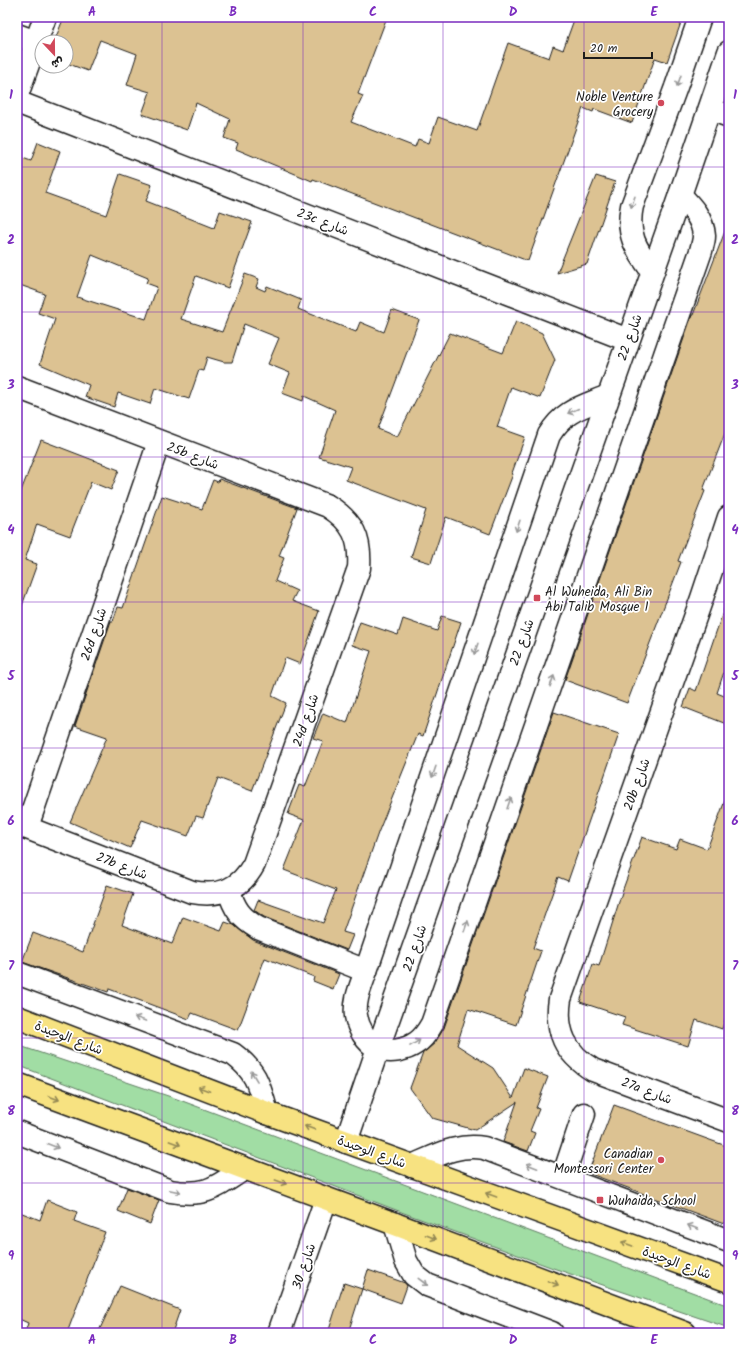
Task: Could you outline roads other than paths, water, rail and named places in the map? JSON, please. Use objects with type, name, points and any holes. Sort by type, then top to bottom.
[{"type":"main road","name":"شارع الوحيدة","points":[[17,1017],[267,1113],[729,1281]]},
{"type":"main road","points":[[17,1084],[685,1333]]},
{"type":"street","points":[[17,96],[26,39],[45,17]]},
{"type":"street","points":[[652,271],[642,257],[632,238],[629,217],[700,17]]},
{"type":"street","name":"شارع 22","points":[[346,1142],[652,271],[680,195],[719,113],[729,52]]},
{"type":"street","name":"23c شارع","points":[[17,102],[628,340]]},
{"type":"street","points":[[608,396],[566,414],[556,423],[549,435],[357,994],[356,1016],[360,1029],[367,1040],[378,1048],[391,1051],[404,1049],[416,1043],[426,1034],[432,1024],[701,251],[704,235],[700,220],[692,206],[680,195]]},
{"type":"street","name":"25b شارع","points":[[17,387],[328,506],[340,514],[350,526],[357,539]]},
{"type":"street","name":"26d شارع","points":[[22,825],[160,442]]},
{"type":"street","name":"20b شارع","points":[[570,1051],[564,1041],[559,1027],[558,1013],[560,999],[702,598],[729,517]]},
{"type":"street","name":"24d شارع","points":[[229,890],[239,884],[254,864],[359,568],[360,553],[357,539]]},
{"type":"street","name":"27b شارع","points":[[22,825],[192,892],[217,894],[229,890]]},
{"type":"street","points":[[229,890],[233,904],[240,914],[253,925],[366,971]]},
{"type":"street","points":[[17,973],[233,1054],[244,1062],[259,1084],[267,1113]]},
{"type":"street","name":"27a شارع","points":[[570,1051],[581,1063],[593,1070],[729,1121]]},
{"type":"street","points":[[563,1178],[584,1114]]},
{"type":"street","points":[[17,1132],[170,1191],[186,1194],[203,1192],[218,1186],[244,1169]]},
{"type":"street","points":[[412,1166],[452,1149],[474,1146],[492,1151],[729,1241]]},
{"type":"street","name":"شارع 30","points":[[279,1333],[326,1199]]},
{"type":"street","points":[[395,1224],[406,1261],[414,1275],[427,1285],[552,1333]]},
{"type":"place","name":"Noble Venture Grocery","points":[[661,103]]},
{"type":"place","name":"Al Wuheida, Ali Bin Abi Talib Mosque 1","points":[[537,598]]},
{"type":"place","name":"Canadian Montessori Center","points":[[661,1160]]},
{"type":"place","name":"Wuhaida, School","points":[[600,1200]]}]
